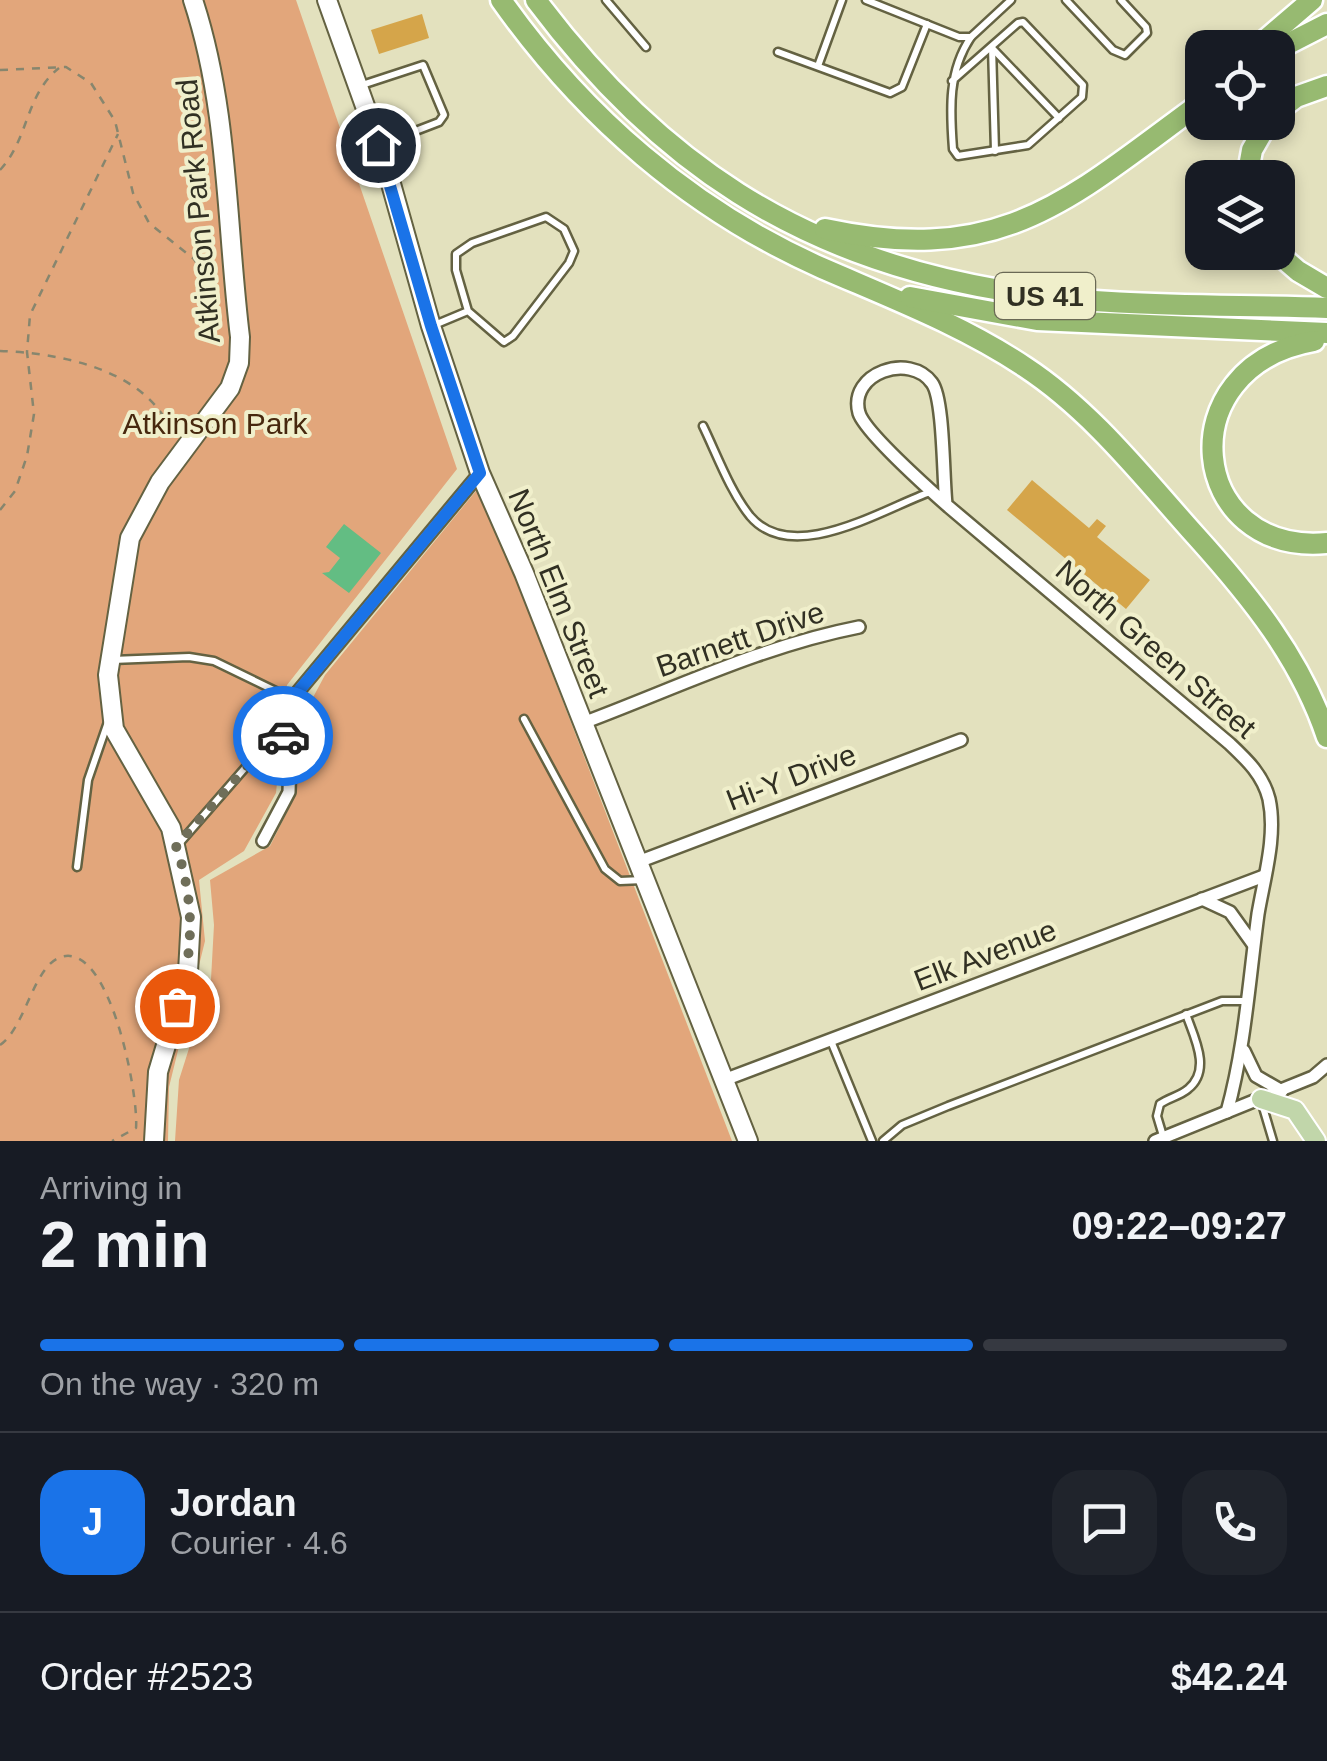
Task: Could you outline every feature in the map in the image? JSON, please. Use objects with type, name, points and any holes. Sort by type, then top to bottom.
[{"type":"highway","name":"US 41","points":[[501,0],[572,92],[687,192],[806,260],[874,289],[1038,320],[1327,336]]},
{"type":"highway","name":"US 41","points":[[536,0],[594,73],[656,134],[776,218],[896,265],[1003,290],[1097,300],[1327,308]]},
{"type":"highway","points":[[1277,30],[1312,0]]},
{"type":"highway","points":[[1295,40],[1327,24]]},
{"type":"highway","points":[[1295,99],[1327,86]]},
{"type":"highway","points":[[1134,152],[1185,108]]},
{"type":"highway","points":[[776,218],[904,242],[974,234],[1043,213],[1185,114]]},
{"type":"highway","points":[[1295,268],[1327,288]]},
{"type":"highway","points":[[874,289],[974,336],[1026,367],[1088,418],[1224,566],[1272,628],[1303,678],[1327,738]]},
{"type":"highway","points":[[1327,336],[1283,348],[1243,372],[1222,400],[1212,444],[1221,487],[1248,522],[1286,542],[1327,543]]},
{"type":"main road","points":[[1261,1099],[1295,1110],[1316,1141]]},
{"type":"street","name":"Atkinson Park Road","points":[[154,1141],[158,1072],[192,945],[191,918],[176,846],[158,802],[118,741],[110,716],[110,660],[130,538],[142,509],[230,388],[240,350],[220,114],[210,58],[193,0]]},
{"type":"street","name":"North Elm Street","points":[[327,0],[378,145],[431,326],[480,473],[748,1141]]},
{"type":"street","name":"North Green Street","points":[[946,504],[940,402],[934,385],[922,372],[890,367],[874,376],[859,400],[859,415],[946,504],[1161,682],[1253,767],[1270,804],[1244,1047],[1227,1112]]},
{"type":"street","points":[[263,841],[289,792],[292,699],[480,473]]},
{"type":"street","name":"Barnett Drive","points":[[583,723],[717,668],[858,627]]},
{"type":"street","name":"Hi-Y Drive","points":[[642,871],[961,740]]},
{"type":"street","name":"Elk Avenue","points":[[724,1080],[1264,876]]},
{"type":"street","points":[[1202,899],[1237,918],[1254,946]]},
{"type":"street","points":[[1244,1047],[1256,1076],[1282,1090]]},
{"type":"street","points":[[1159,1139],[1313,1077],[1327,1065]]},
{"type":"lane","points":[[606,0],[646,46]]},
{"type":"lane","points":[[818,66],[842,0]]},
{"type":"lane","points":[[866,0],[959,37],[971,37]]},
{"type":"lane","points":[[952,82],[1018,22],[1023,22],[1083,84],[1082,97],[1028,146],[958,156],[954,153],[952,82],[959,55],[971,37],[1011,0]]},
{"type":"lane","points":[[1066,0],[1120,55],[1125,55],[1147,33],[1121,0]]},
{"type":"lane","points":[[778,52],[890,93],[902,87],[927,24]]},
{"type":"lane","points":[[992,47],[1060,119]]},
{"type":"lane","points":[[992,47],[995,150]]},
{"type":"lane","points":[[355,87],[423,65],[444,114],[440,122],[378,145]]},
{"type":"lane","points":[[546,217],[564,229],[574,251],[569,263],[513,336],[504,342],[468,311],[456,270],[456,254],[472,242],[546,217]]},
{"type":"lane","points":[[431,326],[468,311]]},
{"type":"lane","points":[[703,426],[748,514],[763,529],[780,537],[794,539],[848,525],[932,491]]},
{"type":"lane","points":[[110,660],[214,660],[292,699]]},
{"type":"lane","points":[[78,867],[88,780],[110,716]]},
{"type":"lane","points":[[524,720],[605,870],[620,881],[642,871]]},
{"type":"lane","points":[[176,846],[258,754],[291,731]]},
{"type":"lane","points":[[883,1141],[902,1126],[948,1106],[1186,1014],[1229,998],[1247,1001]]},
{"type":"lane","points":[[1159,1139],[1160,1104],[1190,1087],[1199,1072],[1198,1051],[1186,1014]]},
{"type":"lane","points":[[831,1041],[872,1141]]},
{"type":"lane","points":[[1261,1099],[1273,1141]]},
{"type":"path","points":[[0,70],[60,68],[91,82],[115,121],[133,193],[149,223],[194,259],[226,312]]},
{"type":"path","points":[[0,170],[21,134],[38,87],[60,68]]},
{"type":"path","points":[[0,510],[14,490],[30,442],[34,414],[27,352],[30,315],[118,134]]},
{"type":"path","points":[[0,351],[27,352],[103,370],[141,390],[170,426],[180,456]]},
{"type":"path","points":[[0,1045],[17,1026],[48,967],[60,957],[76,957],[86,964],[110,999],[125,1050],[137,1117],[136,1128],[112,1141]]},
{"type":"green space","name":"Atkinson Park","points":[[0,0],[296,0],[457,469],[287,685],[276,793],[244,851],[199,880],[205,941],[169,1087],[168,1141],[0,1141]]},
{"type":"green space","points":[[480,486],[732,1141],[175,1141],[179,1080],[211,979],[214,925],[210,880],[270,846],[295,796],[310,703],[325,675]]},
{"type":"shaded area","points":[[344,524],[381,553],[349,593],[322,573],[329,572],[340,558],[326,547]]},
{"type":"building","points":[[422,14],[429,38],[379,54],[371,30]]},
{"type":"building","points":[[1032,480],[1089,528],[1097,519],[1106,526],[1097,537],[1150,580],[1126,609],[1007,510]]},
{"type":"way so far","points":[[177,1006],[192,945],[191,918],[176,846],[258,754],[283,736]]},
{"type":"route","points":[[283,736],[291,731],[292,699],[480,473],[431,326],[378,145]]}]
